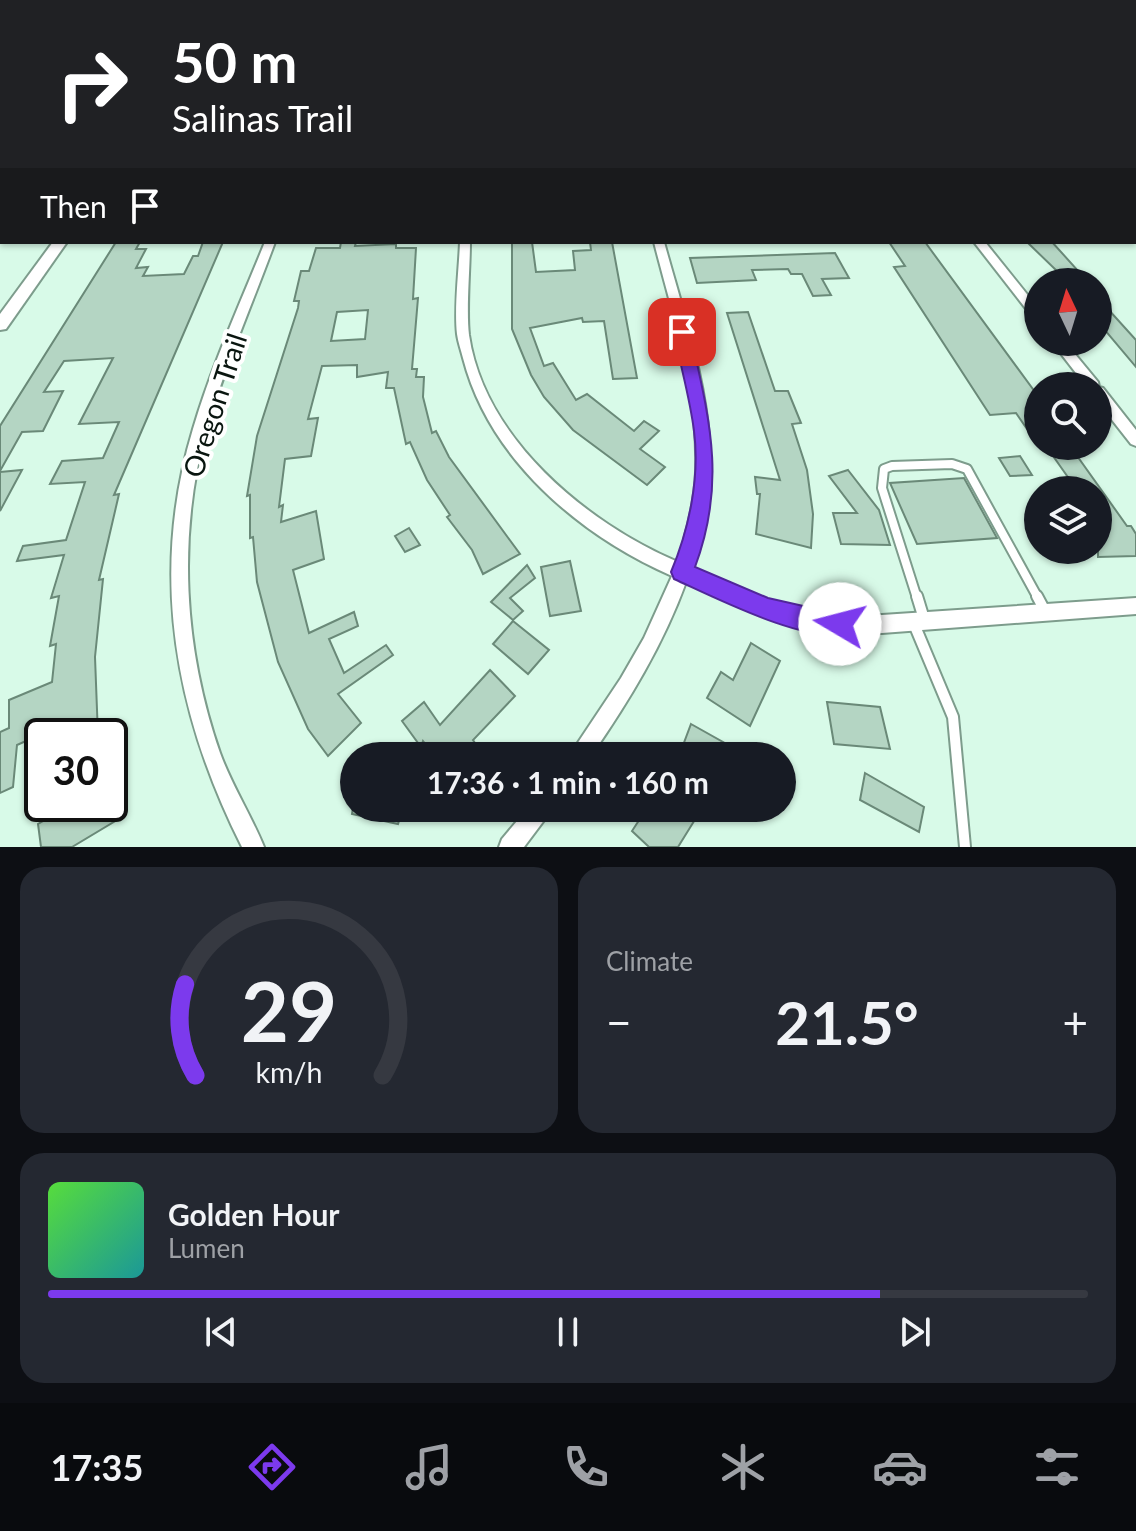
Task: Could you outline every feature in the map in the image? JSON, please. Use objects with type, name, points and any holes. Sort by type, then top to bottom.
[{"type":"street","points":[[0,325],[59,244]]},
{"type":"street","name":"Oregon Trail","points":[[253,847],[212,761],[193,697],[181,633],[178,567],[183,507],[192,458],[269,244]]},
{"type":"street","points":[[465,244],[461,315],[465,350],[477,386],[506,438],[549,486],[578,512],[645,556],[767,609],[812,621],[840,624],[1136,606]]},
{"type":"street","points":[[588,742],[657,629],[695,538],[702,504],[703,431],[659,244]]},
{"type":"street","points":[[981,244],[1024,298]]},
{"type":"street","points":[[1069,356],[1082,372]]},
{"type":"street","points":[[1112,410],[1136,440]]},
{"type":"street","points":[[510,847],[530,822]]},
{"type":"lane","points":[[965,847],[953,717],[919,621],[882,488],[884,469],[892,466],[952,464],[967,469],[1046,613]]},
{"type":"building","points":[[115,244],[139,244],[136,249],[146,249],[136,268],[148,267],[143,276],[184,274],[193,256],[198,256],[202,244],[222,244],[114,495],[119,494],[99,580],[103,579],[95,657],[97,718],[24,718],[24,742],[17,745],[13,787],[0,793],[0,732],[9,728],[9,700],[52,682],[56,644],[50,646],[59,596],[51,598],[64,555],[17,561],[23,546],[66,540],[85,482],[50,484],[62,461],[103,458],[119,422],[79,424],[113,358],[64,361],[44,392],[63,391],[43,431],[22,432],[0,471],[0,426]]},
{"type":"building","points":[[341,244],[396,244],[396,248],[416,248],[413,299],[418,298],[412,369],[417,369],[416,377],[424,377],[423,397],[432,433],[436,431],[449,457],[520,554],[483,574],[472,550],[447,517],[450,515],[427,480],[410,442],[406,444],[394,388],[386,388],[388,372],[357,377],[357,365],[322,366],[308,419],[318,418],[311,456],[285,459],[279,507],[283,505],[281,522],[316,511],[324,559],[293,570],[309,633],[354,612],[358,626],[329,639],[344,673],[386,645],[393,655],[338,694],[361,723],[328,756],[308,729],[278,662],[257,582],[253,537],[250,538],[250,495],[247,496],[257,436],[298,308],[299,301],[294,301],[301,271],[309,271],[316,248],[340,248]],"holes":[[[368,310],[365,339],[331,341],[337,312]]]},
{"type":"building","points":[[512,244],[532,244],[536,272],[575,270],[573,251],[591,250],[590,244],[612,244],[637,378],[613,379],[604,321],[583,322],[582,318],[530,328],[544,366],[553,363],[576,400],[587,394],[634,431],[644,421],[659,431],[640,449],[665,467],[647,485],[573,430],[544,397],[512,329]]},
{"type":"building","points":[[890,244],[926,244],[1024,377],[1024,425],[1016,413],[990,415],[894,267],[905,266]]},
{"type":"building","points":[[1029,244],[1054,244],[1075,268],[1054,268]]},
{"type":"building","points":[[835,253],[849,278],[822,279],[831,295],[813,296],[802,274],[791,274],[788,269],[752,270],[756,280],[697,283],[690,258]]},
{"type":"building","points":[[748,312],[775,391],[788,391],[801,423],[792,424],[807,470],[813,514],[811,548],[756,534],[760,494],[757,494],[755,477],[780,480],[727,313]]},
{"type":"building","points":[[1112,313],[1136,340],[1136,367],[1112,339]]},
{"type":"building","points":[[1020,456],[1032,475],[1010,476],[999,458]]},
{"type":"building","points":[[1056,460],[1080,460],[1091,476],[1067,476]]},
{"type":"building","points":[[22,470],[0,511],[0,472]]},
{"type":"building","points":[[848,470],[879,510],[890,545],[841,544],[833,513],[857,513],[829,476]]},
{"type":"building","points":[[964,478],[997,538],[917,544],[890,483]]},
{"type":"building","points":[[1112,505],[1136,534],[1136,556],[1112,557]]},
{"type":"building","points":[[409,528],[420,545],[405,552],[395,536]]},
{"type":"building","points":[[570,561],[581,611],[550,616],[541,567]]},
{"type":"building","points":[[527,565],[535,578],[510,598],[523,611],[513,620],[491,602]]},
{"type":"building","points":[[513,621],[549,650],[528,674],[493,644]]},
{"type":"building","points":[[751,643],[780,661],[750,726],[707,698],[721,672],[733,680]]},
{"type":"building","points":[[490,670],[515,696],[474,742],[417,742],[402,721],[424,702],[440,725]]},
{"type":"building","points":[[827,702],[880,707],[890,749],[834,744]]},
{"type":"building","points":[[691,724],[723,742],[684,742]]},
{"type":"building","points":[[865,773],[924,807],[919,832],[860,800]]},
{"type":"building","points":[[114,822],[72,847],[41,847],[38,824]]},
{"type":"building","points":[[638,822],[694,822],[678,847],[649,847],[632,831]]},
{"type":"route","points":[[682,332],[703,431],[705,466],[695,538],[682,572],[767,609],[812,621],[840,624]]}]
